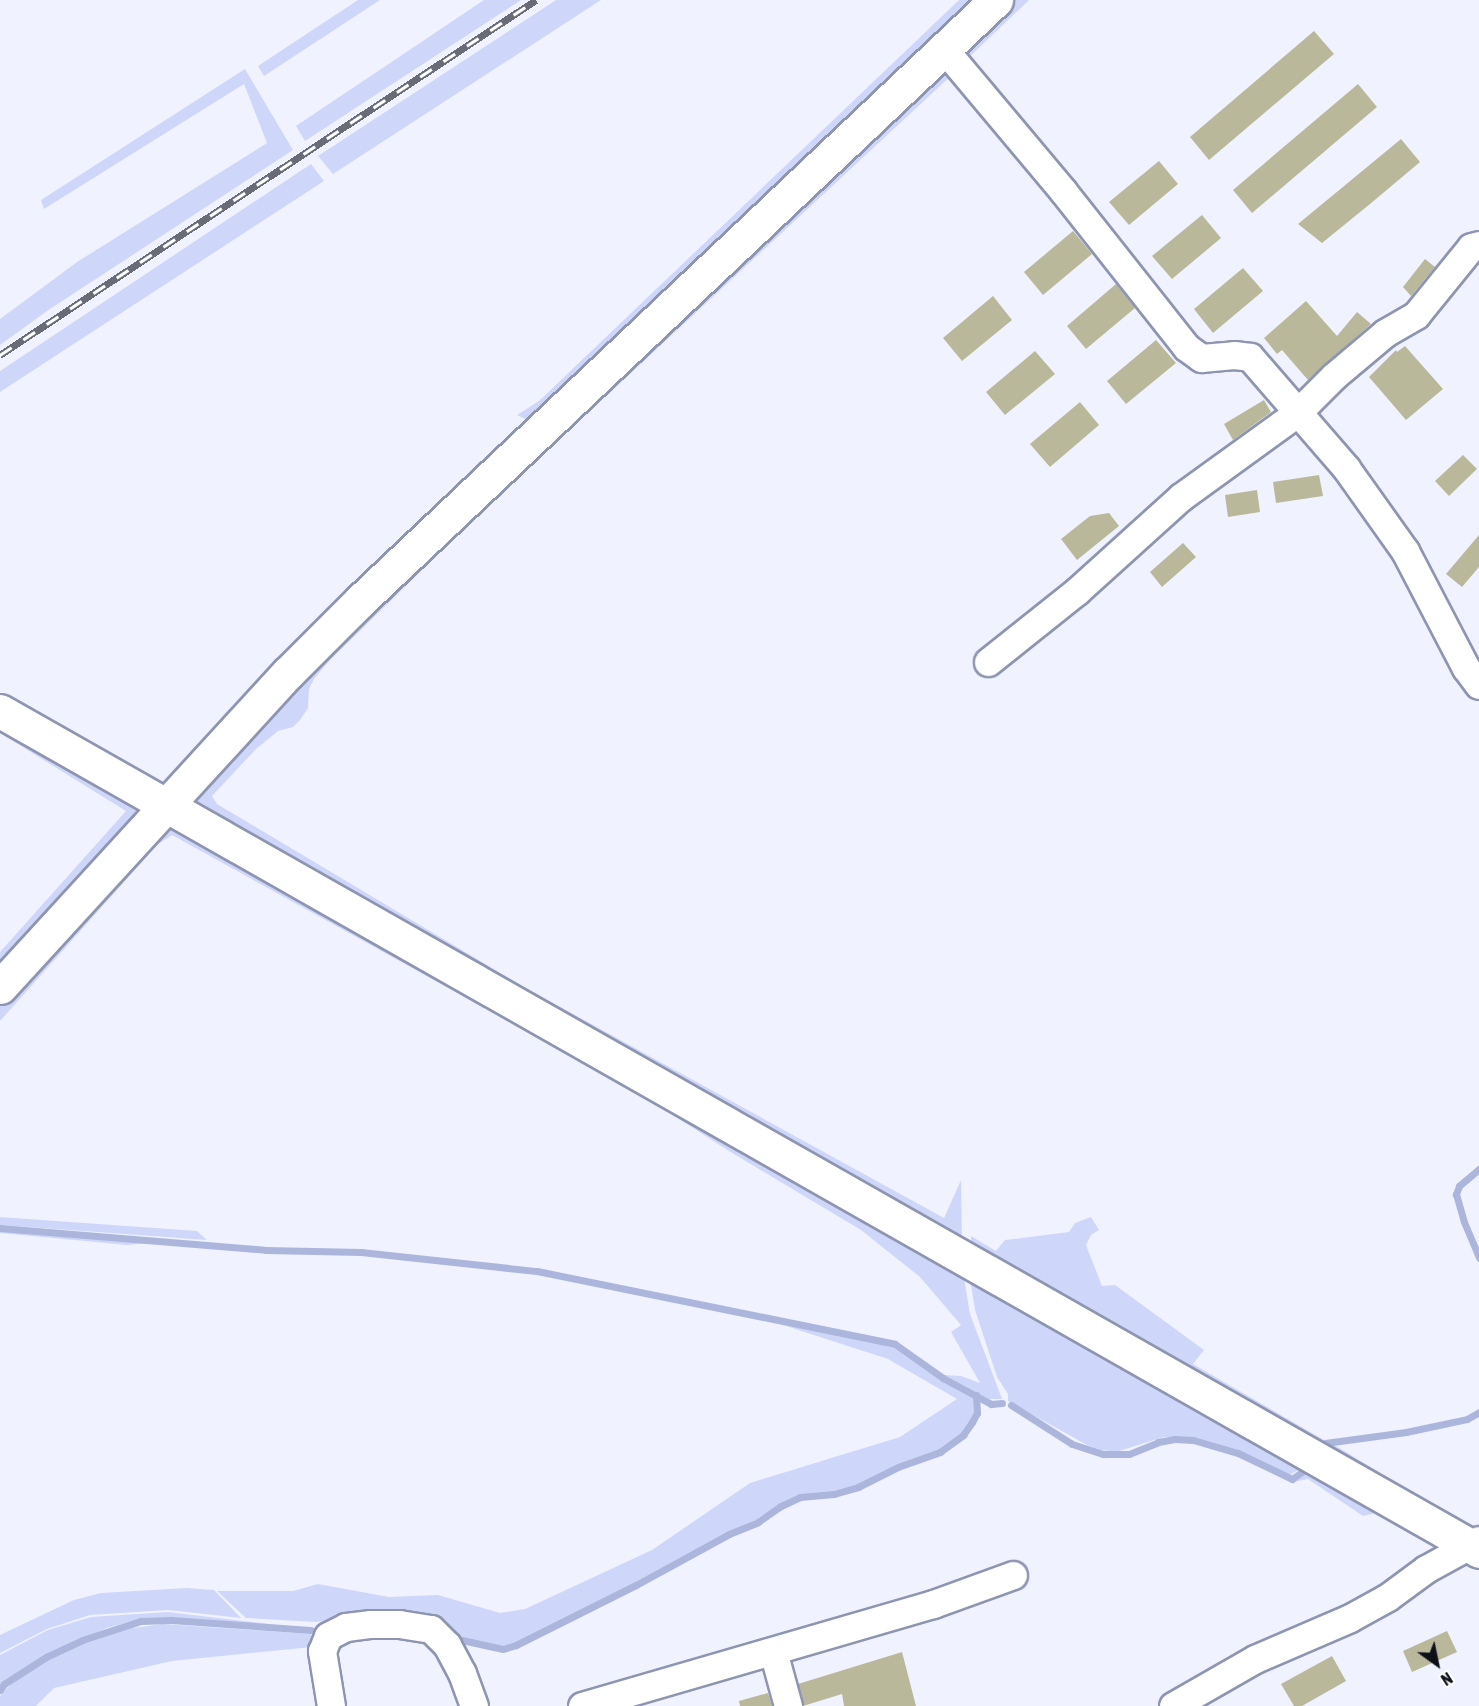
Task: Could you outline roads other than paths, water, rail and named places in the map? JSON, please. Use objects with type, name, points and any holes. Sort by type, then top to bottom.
[{"type":"main road","points":[[0,987],[168,807],[289,672],[360,601],[996,0]]},
{"type":"main road","points":[[0,711],[1475,1545]]},
{"type":"street","points":[[944,49],[1063,191],[1186,347],[1201,358],[1234,355],[1250,357],[1346,468],[1405,551],[1466,668],[1479,685]]},
{"type":"street","points":[[988,662],[1077,591],[1135,535],[1181,497],[1297,413],[1334,376],[1385,333],[1416,315],[1471,247],[1479,245]]},
{"type":"street","points":[[1173,1706],[1255,1659],[1359,1613],[1475,1545]]},
{"type":"street","points":[[582,1706],[933,1604],[1013,1575]]},
{"type":"street","points":[[331,1706],[322,1651],[328,1636],[346,1627],[399,1624],[431,1629],[447,1646],[462,1673],[474,1706]]},
{"type":"street","points":[[773,1651],[788,1706]]},
{"type":"waterway","points":[[1479,1169],[1459,1186],[1456,1194],[1464,1222],[1479,1258]]},
{"type":"waterway","points":[[0,1228],[266,1250],[361,1252],[537,1271],[895,1344],[943,1378],[991,1404],[1002,1403]]},
{"type":"waterway","points":[[457,1639],[503,1649],[516,1645],[636,1585],[729,1534],[758,1522],[781,1506],[800,1497],[834,1494],[858,1487],[898,1467],[940,1452],[963,1435],[972,1422],[977,1413],[976,1395]]},
{"type":"waterway","points":[[1011,1405],[1072,1444],[1103,1454],[1129,1454],[1158,1442],[1175,1439],[1193,1440],[1238,1453],[1292,1479],[1306,1469]]},
{"type":"waterway","points":[[1325,1443],[1406,1432],[1467,1419],[1479,1412]]},
{"type":"waterway","points":[[0,1690],[4,1684],[46,1657],[82,1640],[141,1621],[171,1620],[311,1630]]},
{"type":"railway","points":[[0,355],[536,0]]}]
